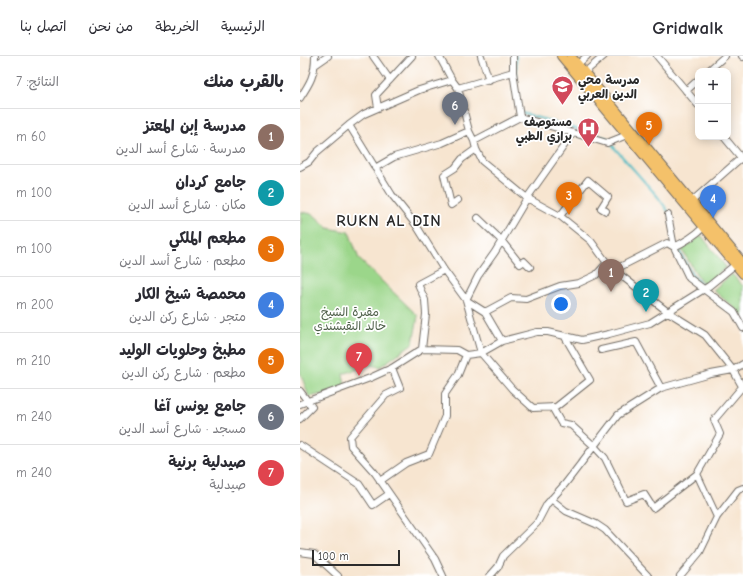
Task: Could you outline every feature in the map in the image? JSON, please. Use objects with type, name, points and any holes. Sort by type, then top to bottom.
[{"type":"main road","points":[[561,56],[704,227],[739,264]]},
{"type":"main road","points":[[571,56],[692,201],[739,264],[743,274]]},
{"type":"street","points":[[300,98],[310,83],[315,69],[315,56]]},
{"type":"street","points":[[315,65],[328,56]]},
{"type":"street","points":[[373,56],[390,80]]},
{"type":"street","points":[[378,108],[376,95],[412,56]]},
{"type":"street","points":[[439,56],[458,88],[469,131],[482,161],[527,198],[560,216],[591,241],[606,263],[668,312],[706,335],[733,370],[743,387],[714,420],[720,434],[697,474],[653,508],[644,494],[626,501],[605,458],[571,425],[561,423],[552,407]]},
{"type":"street","points":[[481,56],[488,80]]},
{"type":"street","points":[[513,56],[513,72],[520,117]]},
{"type":"street","points":[[578,64],[587,56]]},
{"type":"street","points":[[584,72],[604,56]]},
{"type":"street","points":[[657,56],[697,104]]},
{"type":"street","points":[[711,68],[725,56]]},
{"type":"street","points":[[458,88],[513,72]]},
{"type":"street","points":[[300,167],[309,162],[317,152],[364,114],[419,90],[452,80]]},
{"type":"street","points":[[686,91],[695,83]]},
{"type":"street","points":[[474,140],[520,117],[573,133],[610,142],[627,135]]},
{"type":"street","points":[[349,125],[392,195],[416,225],[444,270],[466,300],[481,353],[512,389],[533,408],[556,407],[590,380],[565,337]]},
{"type":"street","points":[[376,168],[394,158],[442,143],[469,131]]},
{"type":"street","points":[[466,300],[478,276],[495,252],[527,198],[573,133]]},
{"type":"street","points":[[692,201],[742,159],[726,140]]},
{"type":"street","points":[[458,200],[450,205],[444,175],[455,168],[462,159],[476,149]]},
{"type":"street","points":[[560,216],[588,180],[608,197],[601,208],[606,211]]},
{"type":"street","points":[[668,215],[676,246],[689,278],[734,312],[743,328]]},
{"type":"street","points":[[478,218],[501,240],[520,264],[524,261],[530,267]]},
{"type":"street","points":[[614,270],[667,243],[676,246],[690,239],[704,227]]},
{"type":"street","points":[[485,312],[511,298],[526,299],[560,286],[579,283],[596,275],[606,263]]},
{"type":"street","points":[[300,404],[370,378],[392,368],[422,349],[457,350],[466,355],[481,353],[502,341],[537,332],[548,332],[582,340],[650,323],[704,289],[739,264]]},
{"type":"street","points":[[422,349],[426,314],[425,300],[418,284],[444,270]]},
{"type":"street","points":[[466,300],[485,312],[502,341]]},
{"type":"street","points":[[601,350],[636,342],[661,388]]},
{"type":"street","points":[[380,481],[406,463],[429,454],[445,416],[445,394],[458,375],[466,355]]},
{"type":"street","points":[[490,576],[498,567],[503,556],[537,523],[547,504],[565,484],[618,415],[661,388],[711,374],[733,370],[743,364]]},
{"type":"street","points":[[392,368],[400,388],[386,395],[350,437],[350,446],[380,481],[435,559],[443,576]]},
{"type":"street","points":[[300,391],[312,407],[300,419]]},
{"type":"street","points":[[300,445],[358,484],[373,505],[389,494]]},
{"type":"street","points":[[697,474],[716,517]]},
{"type":"street","points":[[680,576],[700,552],[716,517],[738,490],[743,488]]},
{"type":"street","points":[[551,499],[566,511],[596,524],[605,530],[648,576]]},
{"type":"street","points":[[300,552],[314,554],[338,576]]},
{"type":"green space","name":"مقبرة الشيخ خالد النقبشندي","points":[[301,212],[313,214],[328,228],[349,232],[359,259],[418,316],[413,343],[380,367],[370,365],[343,374],[346,389],[309,397],[300,372]]},
{"type":"green space","points":[[701,235],[726,267],[705,285],[682,250]]},
{"type":"green space","points":[[732,274],[743,286],[743,317],[713,290]]},
{"type":"waterway","points":[[516,56],[517,81]]},
{"type":"waterway","points":[[522,113],[607,138],[609,140]]},
{"type":"waterway","points":[[611,144],[658,197],[670,214]]},
{"type":"waterway","points":[[678,249],[692,275],[702,285]]},
{"type":"place","name":"مدرسة محي الدين العربي","points":[[562,106]]},
{"type":"place","name":"جامع يونس آغا","points":[[455,125]]},
{"type":"place","name":"مطبخ وحلويات الوليد","points":[[649,145]]},
{"type":"place","name":"مستوصف برازي الطبي","points":[[588,148]]},
{"type":"place","name":"مطعم الملكي","points":[[569,215]]},
{"type":"place","name":"محمصة شيخ الكار","points":[[713,218]]},
{"type":"place","name":"مدرسة إبن المعتز","points":[[611,292]]},
{"type":"place","name":"جامع كردان","points":[[646,312]]},
{"type":"place","name":"صيدلية برنية","points":[[359,376]]},
{"type":"district","name":"RUKN AL DIN","points":[[389,220]]}]
